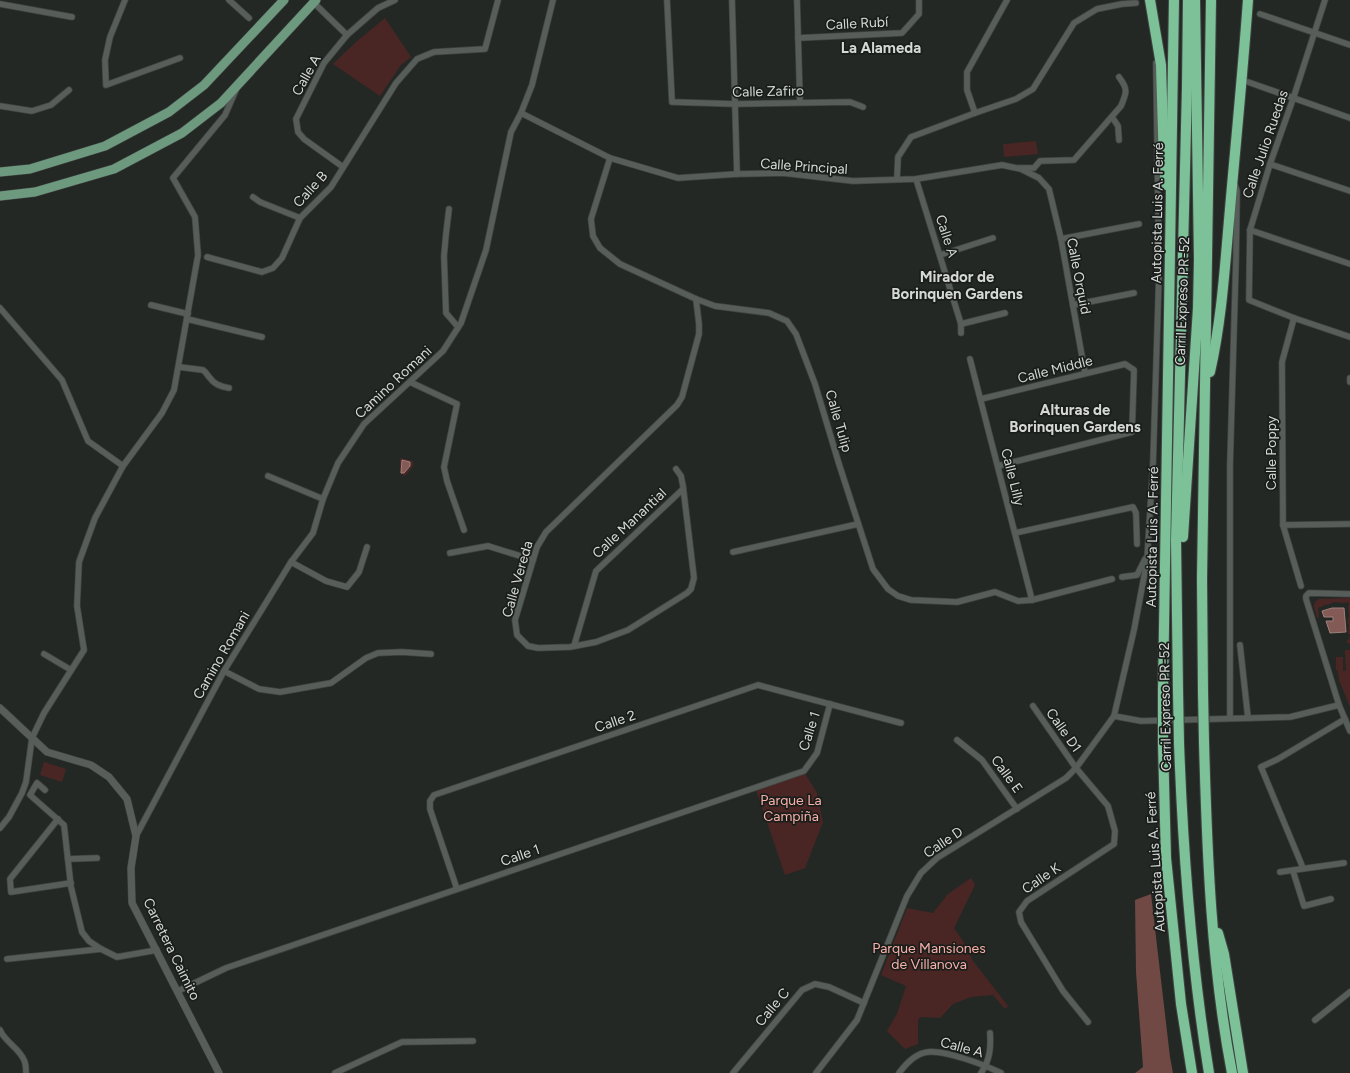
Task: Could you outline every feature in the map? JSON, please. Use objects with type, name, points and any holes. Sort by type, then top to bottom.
[{"type":"highway","points":[[1150,0],[1161,65],[1164,165],[1171,228]]},
{"type":"highway","name":"Autopista Luis A. Ferré","points":[[1174,0],[1163,744],[1166,858],[1181,1004],[1192,1073]]},
{"type":"highway","name":"Carril Expreso PR-52","points":[[1188,0],[1176,540],[1178,691],[1184,856],[1190,930],[1198,1001],[1209,1073]]},
{"type":"highway","name":"Carril Expreso PR-52","points":[[1177,603],[1198,308],[1199,259],[1195,0]]},
{"type":"highway","points":[[1211,0],[1202,579],[1203,692],[1210,906],[1219,995],[1232,1073]]},
{"type":"highway","points":[[1206,394],[1217,341],[1242,83],[1248,0]]},
{"type":"highway","points":[[1210,906],[1224,954],[1243,1073]]},
{"type":"main road","points":[[0,172],[30,169],[105,146],[168,112],[204,85],[284,0]]},
{"type":"main road","points":[[0,196],[35,192],[114,169],[182,133],[221,103],[314,1]]},
{"type":"street","points":[[125,0],[110,37],[105,60],[106,85],[180,58]]},
{"type":"street","name":"Calle A","points":[[343,167],[304,139],[298,132],[296,119],[324,63],[347,35],[378,8],[395,0]]},
{"type":"street","name":"Calle B","points":[[207,257],[262,272],[273,268],[282,258],[300,218],[331,187],[396,82],[416,60],[434,52],[485,49],[498,0]]},
{"type":"street","name":"Camino Romani","points":[[136,836],[224,671],[291,562],[313,533],[323,499],[338,463],[364,424],[443,351],[458,327],[469,301],[486,250],[511,132],[521,113],[532,85],[553,0]]},
{"type":"street","name":"Calle Zafiro","points":[[667,0],[672,102],[735,104],[850,102],[863,107]]},
{"type":"street","points":[[732,0],[738,174]]},
{"type":"street","points":[[797,0],[800,102]]},
{"type":"street","name":"Calle Rubí","points":[[798,38],[902,33],[919,14],[919,0]]},
{"type":"street","points":[[975,113],[967,90],[967,72],[1008,0]]},
{"type":"street","name":"Calle Julio Ruedas","points":[[1294,318],[1249,300],[1250,230],[1270,164],[1315,34],[1325,0]]},
{"type":"street","points":[[232,1],[249,18]]},
{"type":"street","points":[[314,1],[347,35]]},
{"type":"street","points":[[897,179],[898,157],[911,137],[1016,99],[1033,89],[1074,23],[1097,9],[1122,2],[1136,3]]},
{"type":"street","points":[[0,5],[72,18]]},
{"type":"street","points":[[1260,14],[1350,45]]},
{"type":"street","points":[[1158,41],[1156,110],[1159,274],[1153,464],[1147,556],[1134,630],[1114,716],[1141,720],[1290,717],[1339,705]]},
{"type":"street","points":[[1013,168],[1034,168],[1040,161],[1074,160],[1121,106],[1125,96],[1125,86],[1119,77]]},
{"type":"street","points":[[1248,82],[1350,118]]},
{"type":"street","points":[[0,828],[9,817],[26,782],[32,738],[44,713],[84,650],[77,606],[79,562],[95,518],[123,466],[162,413],[174,390],[198,254],[195,217],[173,178],[225,115],[240,83]]},
{"type":"street","points":[[0,106],[32,111],[51,105],[69,90]]},
{"type":"street","name":"Calle Principal","points":[[521,113],[610,158],[678,178],[784,173],[853,181],[916,179],[1002,165],[1021,169],[1039,178],[1045,184]]},
{"type":"street","points":[[1112,117],[1118,126],[1119,140]]},
{"type":"street","name":"Calle Tulip","points":[[610,158],[591,219],[593,236],[600,248],[620,264],[696,299],[715,306],[769,314],[787,322],[796,334],[815,384],[873,568],[888,589],[898,596],[911,600],[957,602],[995,592],[1018,602],[1032,600],[1112,580]]},
{"type":"street","points":[[1270,164],[1350,191]]},
{"type":"street","points":[[1230,718],[1230,465],[1237,191],[1233,175]]},
{"type":"street","name":"Calle A","points":[[916,179],[961,324],[961,333]]},
{"type":"street","name":"Calle Orquid","points":[[1045,184],[1049,189],[1061,239],[1086,373]]},
{"type":"street","points":[[253,197],[260,202],[300,218]]},
{"type":"street","points":[[449,209],[444,256],[446,313],[458,327]]},
{"type":"street","points":[[1061,239],[1139,224]]},
{"type":"street","points":[[1250,230],[1350,264]]},
{"type":"street","points":[[940,255],[993,238]]},
{"type":"street","points":[[1073,305],[1134,293]]},
{"type":"street","name":"Calle Vereda","points":[[676,469],[681,476],[683,489],[694,578],[691,589],[628,630],[596,642],[574,646],[538,648],[528,646],[517,635],[514,620],[537,547],[546,532],[677,405],[682,397],[699,334],[700,324],[696,299]]},
{"type":"street","points":[[151,305],[188,317],[262,337]]},
{"type":"street","points":[[0,308],[62,380],[88,441],[123,466]]},
{"type":"street","points":[[961,324],[1005,313]]},
{"type":"street","points":[[1294,318],[1350,337]]},
{"type":"street","name":"Calle Poppy","points":[[1294,318],[1282,362],[1283,525],[1301,586]]},
{"type":"street","name":"Calle Lilly","points":[[970,359],[1032,600]]},
{"type":"street","name":"Calle Middle","points":[[981,400],[1125,364],[1134,370],[1132,432],[998,466]]},
{"type":"street","points":[[178,367],[203,370],[210,379],[224,388],[228,388]]},
{"type":"street","points":[[410,382],[457,404],[444,467],[447,481],[464,530]]},
{"type":"street","points":[[268,476],[323,499]]},
{"type":"street","name":"Calle Manantial","points":[[574,646],[596,571],[683,489]]},
{"type":"street","points":[[1015,533],[1133,507],[1136,513],[1137,544]]},
{"type":"street","points":[[733,552],[858,524]]},
{"type":"street","points":[[1283,525],[1350,524]]},
{"type":"street","points":[[450,553],[488,546],[533,560]]},
{"type":"street","points":[[291,562],[326,581],[347,587],[359,572],[366,547]]},
{"type":"street","points":[[1122,577],[1137,575],[1147,556]]},
{"type":"street","points":[[1350,594],[1309,593],[1306,596],[1339,705],[1350,731]]},
{"type":"street","points":[[1240,645],[1248,718]]},
{"type":"street","points":[[224,671],[259,689],[280,692],[331,683],[366,658],[378,654],[402,652],[431,654]]},
{"type":"street","points":[[44,654],[71,670]]},
{"type":"street","name":"Calle 2","points":[[457,889],[430,809],[430,801],[434,796],[758,685],[901,723]]},
{"type":"street","name":"Calle 1","points":[[178,991],[226,968],[804,771],[817,753],[830,704]]},
{"type":"street","name":"Calle D1","points":[[1033,706],[1076,768]]},
{"type":"street","name":"Carretera Caimito","points":[[0,708],[47,752],[91,766],[109,777],[127,800],[136,836],[131,868],[132,903],[219,1073]]},
{"type":"street","name":"Calle D","points":[[816,1073],[857,1020],[907,896],[921,873],[937,858],[1066,778],[1076,768],[1114,716]]},
{"type":"street","points":[[1302,868],[1261,766],[1278,758],[1345,719]]},
{"type":"street","name":"Calle E","points":[[957,740],[982,760],[1017,809]]},
{"type":"street","name":"Calle K","points":[[1076,768],[1108,806],[1115,831],[1114,844],[1027,901],[1019,912],[1021,922],[1063,991],[1088,1022]]},
{"type":"street","points":[[45,790],[37,783],[30,795],[58,818],[64,825],[71,883],[82,932],[89,941],[101,949],[117,956],[156,950]]},
{"type":"street","points":[[58,818],[10,879],[11,892],[71,883]]},
{"type":"street","points":[[68,860],[97,858]]},
{"type":"street","points":[[1280,872],[1293,871],[1302,868],[1344,864]]},
{"type":"street","points":[[1293,871],[1304,906],[1331,899]]},
{"type":"street","points":[[7,959],[101,949]]},
{"type":"street","name":"Calle C","points":[[733,1073],[802,990],[815,984],[829,987],[864,1003]]},
{"type":"street","points":[[1315,1020],[1350,992]]},
{"type":"street","points":[[0,1030],[25,1061],[26,1073]]},
{"type":"street","points":[[981,1073],[986,1066],[991,1051],[990,1033]]},
{"type":"street","points":[[335,1073],[402,1042],[473,1041]]},
{"type":"street","name":"Calle A","points":[[899,1073],[907,1062],[926,1052],[940,1052],[986,1066],[1001,1073]]},
{"type":"green space","points":[[385,18],[411,57],[401,65],[380,96],[333,64],[356,42]]},
{"type":"green space","points":[[1036,141],[1038,154],[1004,157],[1003,144]]},
{"type":"green space","points":[[400,458],[413,461],[413,466],[406,475],[403,476],[403,474],[400,474]]},
{"type":"green space","points":[[1350,598],[1350,634],[1348,634],[1348,602],[1334,602],[1318,608],[1319,617],[1317,618],[1314,606],[1315,602],[1319,599]]},
{"type":"green space","points":[[1350,634],[1350,644],[1346,642],[1349,639]]},
{"type":"green space","points":[[1345,650],[1350,650],[1350,707],[1339,680],[1338,671],[1336,670],[1336,657],[1343,657],[1343,671],[1346,671]]},
{"type":"green space","points":[[44,762],[66,769],[62,782],[40,775]]},
{"type":"green space","name":"Parque La Campiña","points":[[804,772],[817,793],[823,822],[805,868],[785,875],[756,790]]},
{"type":"green space","name":"Parque Mansiones de Villanova","points":[[971,878],[975,885],[954,928],[963,941],[973,961],[1008,1006],[1005,1009],[993,995],[971,997],[953,1004],[940,1018],[920,1017],[918,1021],[918,1044],[905,1049],[887,1031],[897,1014],[906,986],[881,975],[907,908],[933,913],[948,894]]},
{"type":"shaded area","points":[[402,460],[410,462],[410,466],[404,473],[401,473]]},
{"type":"shaded area","points":[[1332,608],[1344,608],[1346,632],[1330,633],[1326,621],[1333,621],[1333,617],[1324,617],[1322,611]]},
{"type":"shaded area","points":[[1151,894],[1173,1073],[1135,1073],[1143,1067],[1136,972],[1135,900]]},
{"type":"district","name":"La Alameda","points":[[881,48]]},
{"type":"district","name":"Mirador de Borinquen Gardens","points":[[957,286]]},
{"type":"district","name":"Alturas de Borinquen Gardens","points":[[1075,418]]}]
